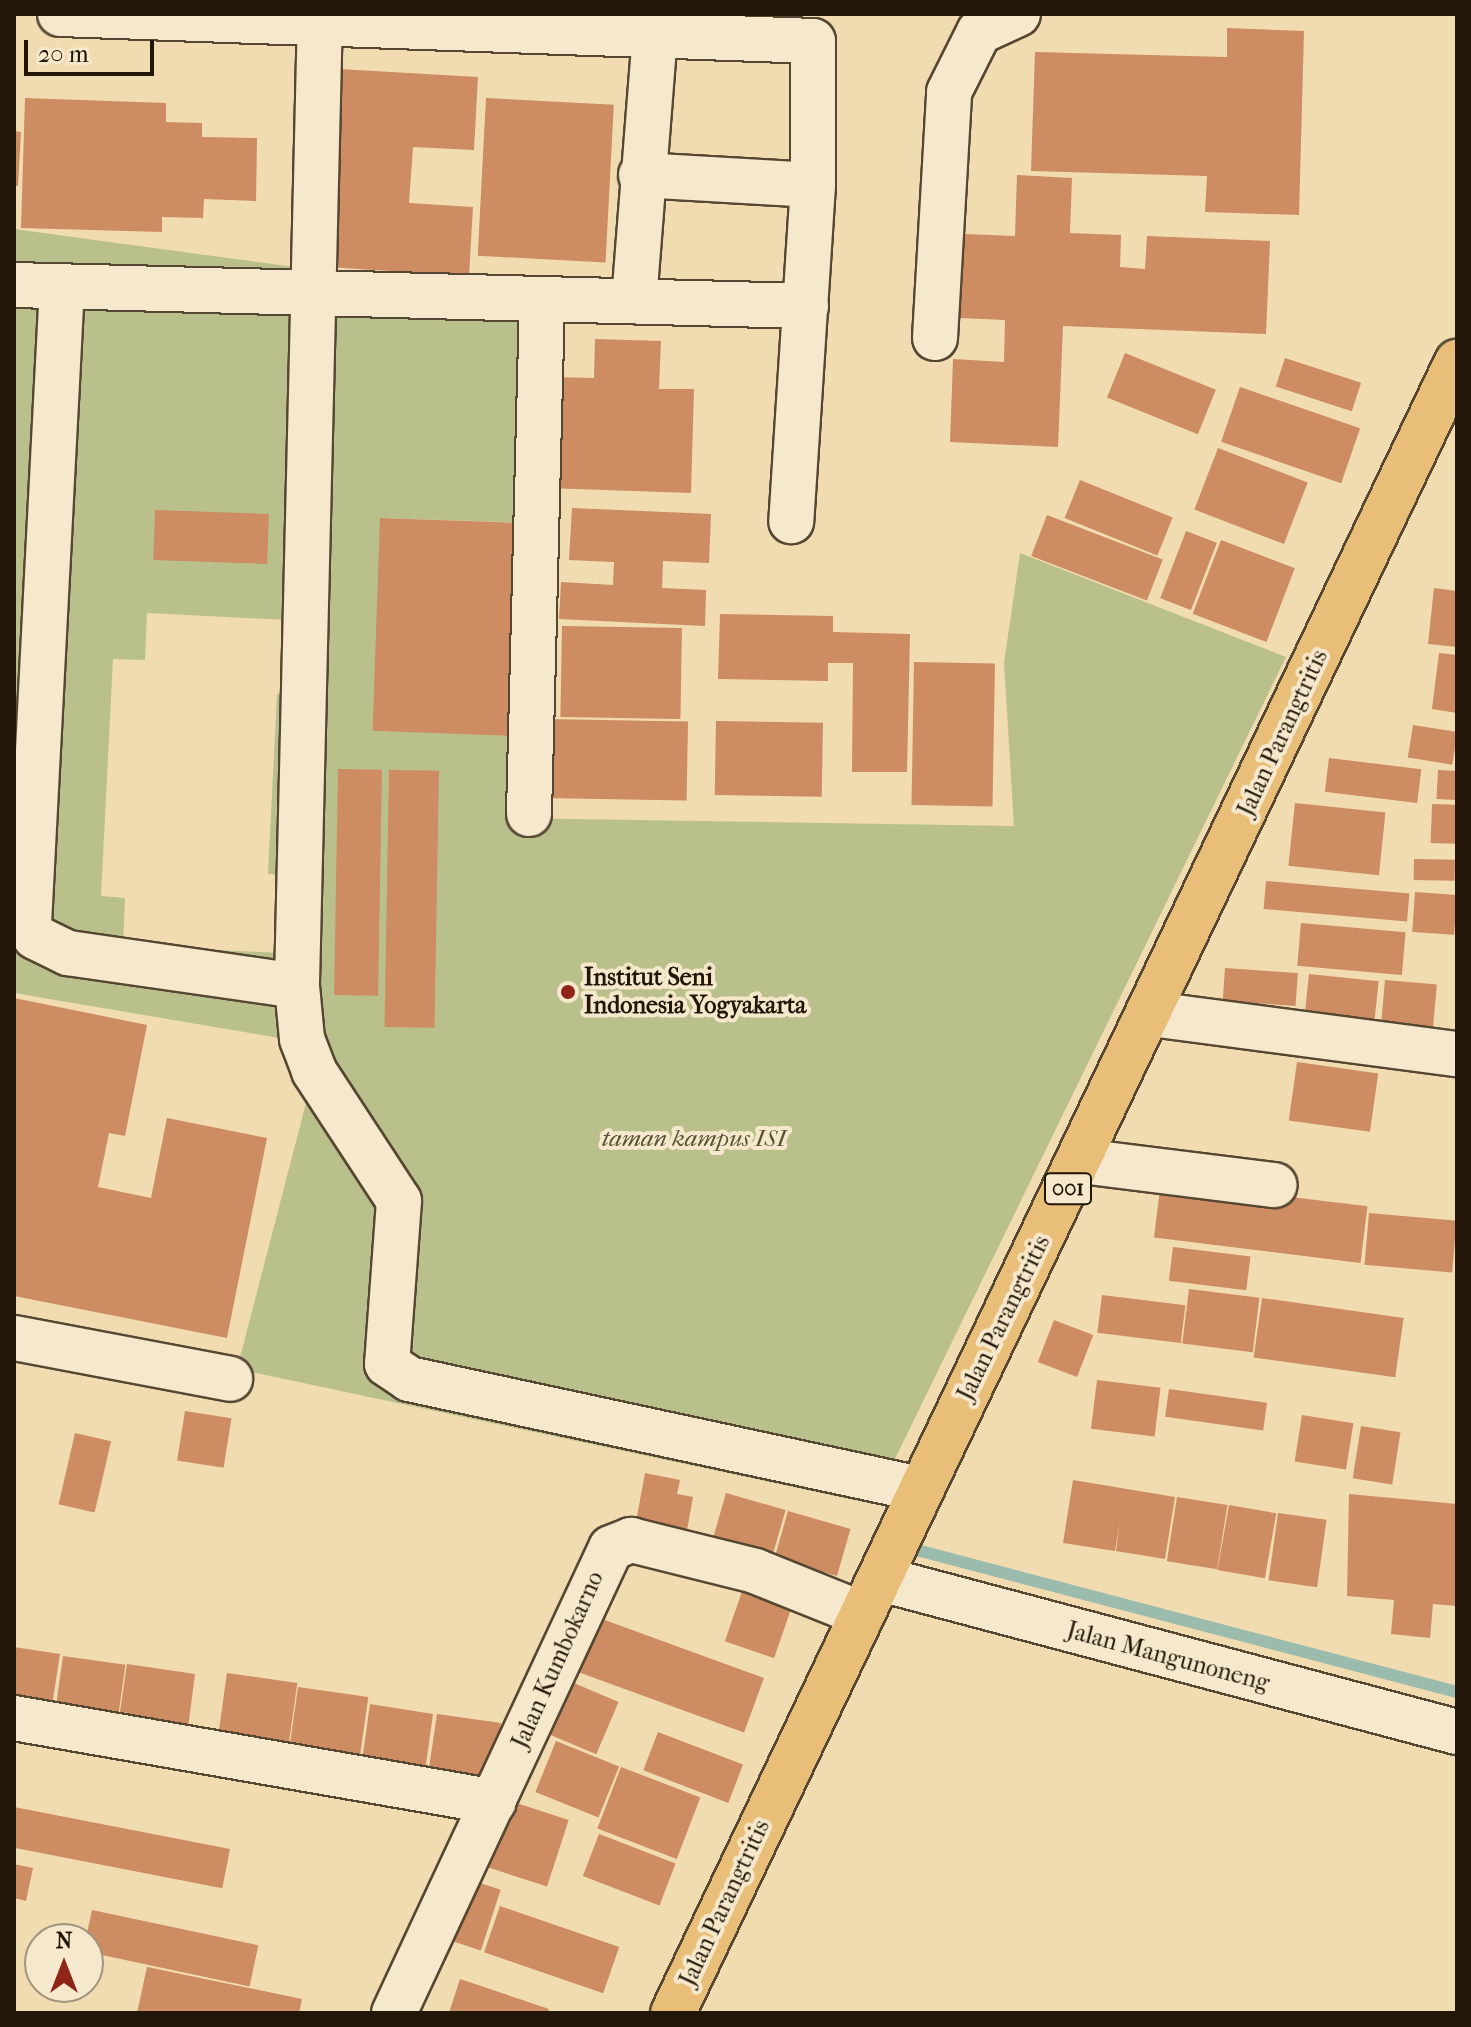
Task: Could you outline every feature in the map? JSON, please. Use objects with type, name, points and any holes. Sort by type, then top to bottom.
[{"type":"main road","name":"Jalan Parangtritis","points":[[673,2013],[920,1489],[1152,1014],[1454,376]]},
{"type":"street","points":[[60,14],[321,18],[813,41],[813,185],[791,521]]},
{"type":"street","points":[[935,338],[949,92],[979,32],[1018,14]]},
{"type":"street","points":[[321,18],[297,986],[314,1071],[399,1201],[387,1364],[409,1379],[920,1489]]},
{"type":"street","points":[[634,301],[641,175],[655,34]]},
{"type":"street","points":[[641,175],[813,185]]},
{"type":"street","points":[[14,285],[806,306]]},
{"type":"street","points":[[62,286],[29,925],[35,937],[68,953],[297,986]]},
{"type":"street","points":[[529,814],[542,299]]},
{"type":"street","points":[[1152,1014],[1457,1054]]},
{"type":"street","points":[[1081,1161],[1275,1185]]},
{"type":"street","points":[[14,1338],[230,1379]]},
{"type":"street","name":"Jalan Kumbokarno","points":[[394,2013],[494,1802],[603,1560],[621,1543],[871,1597]]},
{"type":"street","name":"Jalan Mangunoneng","points":[[871,1597],[1457,1732]]},
{"type":"street","points":[[14,1718],[494,1802]]},
{"type":"green space","name":"taman kampus ISI","points":[[14,229],[545,301],[530,523],[380,518],[523,736],[511,818],[1014,826],[1004,663],[1020,553],[1286,657],[873,1504],[237,1369],[321,1045],[14,993]],"holes":[[[147,613],[308,621],[305,695],[277,694],[268,874],[287,875],[283,953],[123,946],[125,898],[101,896],[113,659],[145,660]]]},
{"type":"building","points":[[1227,28],[1304,31],[1299,215],[1205,212],[1207,176],[1031,171],[1035,52],[1227,57]]},
{"type":"building","points":[[339,69],[478,77],[474,150],[413,147],[409,203],[473,207],[469,276],[327,267]]},
{"type":"building","points":[[25,98],[166,103],[166,122],[202,123],[202,137],[257,138],[256,201],[204,199],[203,218],[162,217],[162,232],[21,228]]},
{"type":"building","points":[[486,98],[614,105],[606,262],[478,256]]},
{"type":"building","points":[[14,131],[21,132],[18,186],[14,186]]},
{"type":"building","points":[[1017,175],[1072,178],[1070,233],[1121,235],[1120,267],[1145,269],[1147,236],[1270,241],[1266,334],[1063,326],[1058,447],[950,442],[953,359],[1004,362],[1005,320],[960,318],[964,234],[1015,236]]},
{"type":"building","points":[[595,339],[661,341],[659,389],[694,389],[691,493],[547,488],[551,377],[594,378]]},
{"type":"building","points":[[1125,353],[1216,390],[1198,434],[1107,398]]},
{"type":"building","points":[[1285,358],[1361,383],[1352,411],[1276,387]]},
{"type":"building","points":[[1240,387],[1360,428],[1341,483],[1221,442]]},
{"type":"building","points":[[1218,448],[1308,482],[1284,544],[1194,510]]},
{"type":"building","points":[[1080,480],[1173,517],[1157,555],[1065,518]]},
{"type":"building","points":[[572,508],[711,514],[709,563],[663,561],[662,588],[706,590],[705,626],[559,619],[561,582],[613,585],[614,562],[569,560]]},
{"type":"building","points":[[155,510],[269,514],[267,564],[153,560]]},
{"type":"building","points":[[1047,515],[1163,559],[1147,601],[1031,556]]},
{"type":"building","points":[[380,518],[530,523],[522,736],[373,731]]},
{"type":"building","points":[[1186,531],[1217,543],[1191,610],[1160,598]]},
{"type":"building","points":[[1221,540],[1295,568],[1266,642],[1193,614]]},
{"type":"building","points":[[1434,588],[1457,591],[1457,647],[1428,644]]},
{"type":"building","points":[[720,614],[833,616],[833,632],[910,634],[907,772],[852,772],[853,663],[828,663],[828,681],[718,679]]},
{"type":"building","points":[[562,626],[682,628],[680,719],[560,717]]},
{"type":"building","points":[[1439,653],[1457,655],[1457,713],[1432,709]]},
{"type":"building","points":[[914,662],[995,663],[992,806],[912,805]]},
{"type":"building","points":[[544,719],[688,722],[687,801],[543,798]]},
{"type":"building","points":[[716,721],[823,723],[822,797],[715,795]]},
{"type":"building","points":[[1413,725],[1457,732],[1452,765],[1408,758]]},
{"type":"building","points":[[1329,758],[1421,769],[1417,803],[1325,792]]},
{"type":"building","points":[[338,769],[382,770],[378,996],[334,995]]},
{"type":"building","points":[[389,770],[439,771],[435,1028],[385,1027]]},
{"type":"building","points":[[1438,770],[1457,771],[1455,800],[1436,799]]},
{"type":"building","points":[[1295,803],[1386,813],[1379,875],[1288,866]]},
{"type":"building","points":[[1432,804],[1457,805],[1456,844],[1431,843]]},
{"type":"building","points":[[1414,859],[1455,860],[1455,881],[1414,880]]},
{"type":"building","points":[[1266,881],[1409,894],[1407,921],[1264,909]]},
{"type":"building","points":[[1415,892],[1457,895],[1454,935],[1412,932]]},
{"type":"building","points":[[1301,923],[1406,932],[1402,975],[1297,966]]},
{"type":"building","points":[[1225,968],[1298,973],[1296,1006],[1223,1001]]},
{"type":"building","points":[[1309,974],[1379,981],[1375,1019],[1305,1012]]},
{"type":"building","points":[[1385,980],[1437,985],[1433,1028],[1381,1024]]},
{"type":"building","points":[[14,998],[147,1025],[125,1136],[109,1133],[98,1187],[151,1198],[167,1118],[267,1138],[227,1338],[14,1296]]},
{"type":"building","points":[[1297,1062],[1378,1073],[1370,1132],[1289,1120]]},
{"type":"building","points":[[1161,1181],[1367,1206],[1361,1263],[1154,1238]]},
{"type":"building","points":[[1369,1213],[1457,1221],[1452,1272],[1364,1265]]},
{"type":"building","points":[[1173,1247],[1250,1257],[1246,1290],[1169,1281]]},
{"type":"building","points":[[1189,1289],[1259,1298],[1253,1352],[1182,1344]]},
{"type":"building","points":[[1102,1295],[1185,1305],[1181,1343],[1097,1333]]},
{"type":"building","points":[[1262,1298],[1404,1318],[1395,1377],[1254,1357]]},
{"type":"building","points":[[1054,1320],[1093,1335],[1077,1377],[1038,1362]]},
{"type":"building","points":[[1097,1380],[1161,1388],[1155,1436],[1091,1429]]},
{"type":"building","points":[[1169,1389],[1267,1403],[1263,1431],[1165,1417]]},
{"type":"building","points":[[185,1411],[231,1418],[224,1468],[177,1460]]},
{"type":"building","points":[[1302,1415],[1353,1423],[1346,1470],[1295,1461]]},
{"type":"building","points":[[1361,1426],[1401,1432],[1392,1485],[1353,1478]]},
{"type":"building","points":[[75,1433],[111,1441],[95,1512],[59,1504]]},
{"type":"building","points":[[645,1473],[680,1480],[677,1494],[693,1497],[686,1536],[635,1527]]},
{"type":"building","points":[[1073,1480],[1175,1497],[1165,1559],[1116,1551],[1120,1521],[1115,1551],[1063,1543]]},
{"type":"building","points":[[726,1493],[786,1510],[772,1559],[712,1542]]},
{"type":"building","points":[[1349,1494],[1457,1504],[1457,1606],[1433,1604],[1430,1638],[1391,1634],[1394,1600],[1347,1596]]},
{"type":"building","points":[[1177,1497],[1227,1505],[1217,1569],[1167,1561]]},
{"type":"building","points":[[1229,1505],[1276,1513],[1265,1578],[1218,1570]]},
{"type":"building","points":[[788,1511],[850,1529],[837,1576],[774,1558]]},
{"type":"building","points":[[1278,1513],[1327,1520],[1317,1587],[1269,1580]]},
{"type":"building","points":[[747,1577],[796,1594],[774,1658],[725,1641]]},
{"type":"building","points":[[591,1615],[764,1678],[744,1732],[571,1670]]},
{"type":"building","points":[[14,1647],[60,1654],[52,1706],[14,1700]]},
{"type":"building","points":[[63,1656],[125,1665],[117,1723],[55,1714]]},
{"type":"building","points":[[127,1664],[195,1674],[187,1736],[127,1727],[129,1713],[120,1712]]},
{"type":"building","points":[[227,1673],[297,1683],[288,1747],[218,1737]]},
{"type":"building","points":[[567,1680],[619,1702],[596,1754],[545,1732]]},
{"type":"building","points":[[298,1687],[368,1697],[359,1762],[289,1752]]},
{"type":"building","points":[[370,1704],[433,1714],[424,1778],[362,1761]]},
{"type":"building","points":[[437,1714],[501,1723],[491,1796],[428,1775]]},
{"type":"building","points":[[658,1732],[743,1765],[728,1803],[643,1770]]},
{"type":"building","points":[[556,1741],[619,1766],[598,1817],[535,1792]]},
{"type":"building","points":[[621,1767],[700,1797],[677,1859],[597,1829]]},
{"type":"building","points":[[504,1799],[569,1820],[547,1887],[482,1866]]},
{"type":"building","points":[[14,1807],[230,1849],[222,1888],[14,1848]]},
{"type":"building","points":[[599,1834],[676,1863],[659,1905],[583,1876]]},
{"type":"building","points":[[14,1864],[33,1868],[26,1901],[14,1898]]},
{"type":"building","points":[[474,1881],[501,1890],[481,1951],[454,1942]]},
{"type":"building","points":[[500,1906],[619,1947],[603,1993],[484,1952]]},
{"type":"building","points":[[92,1910],[258,1945],[250,1986],[104,1955],[104,1923],[89,1923]]},
{"type":"building","points":[[147,1967],[302,1999],[299,2013],[137,2013]]},
{"type":"building","points":[[460,1979],[549,2009],[548,2013],[449,2013]]},
{"type":"waterway","points":[[913,1549],[1457,1692]]},
{"type":"place","name":"Institut Seni Indonesia Yogyakarta","points":[[568,992]]}]
